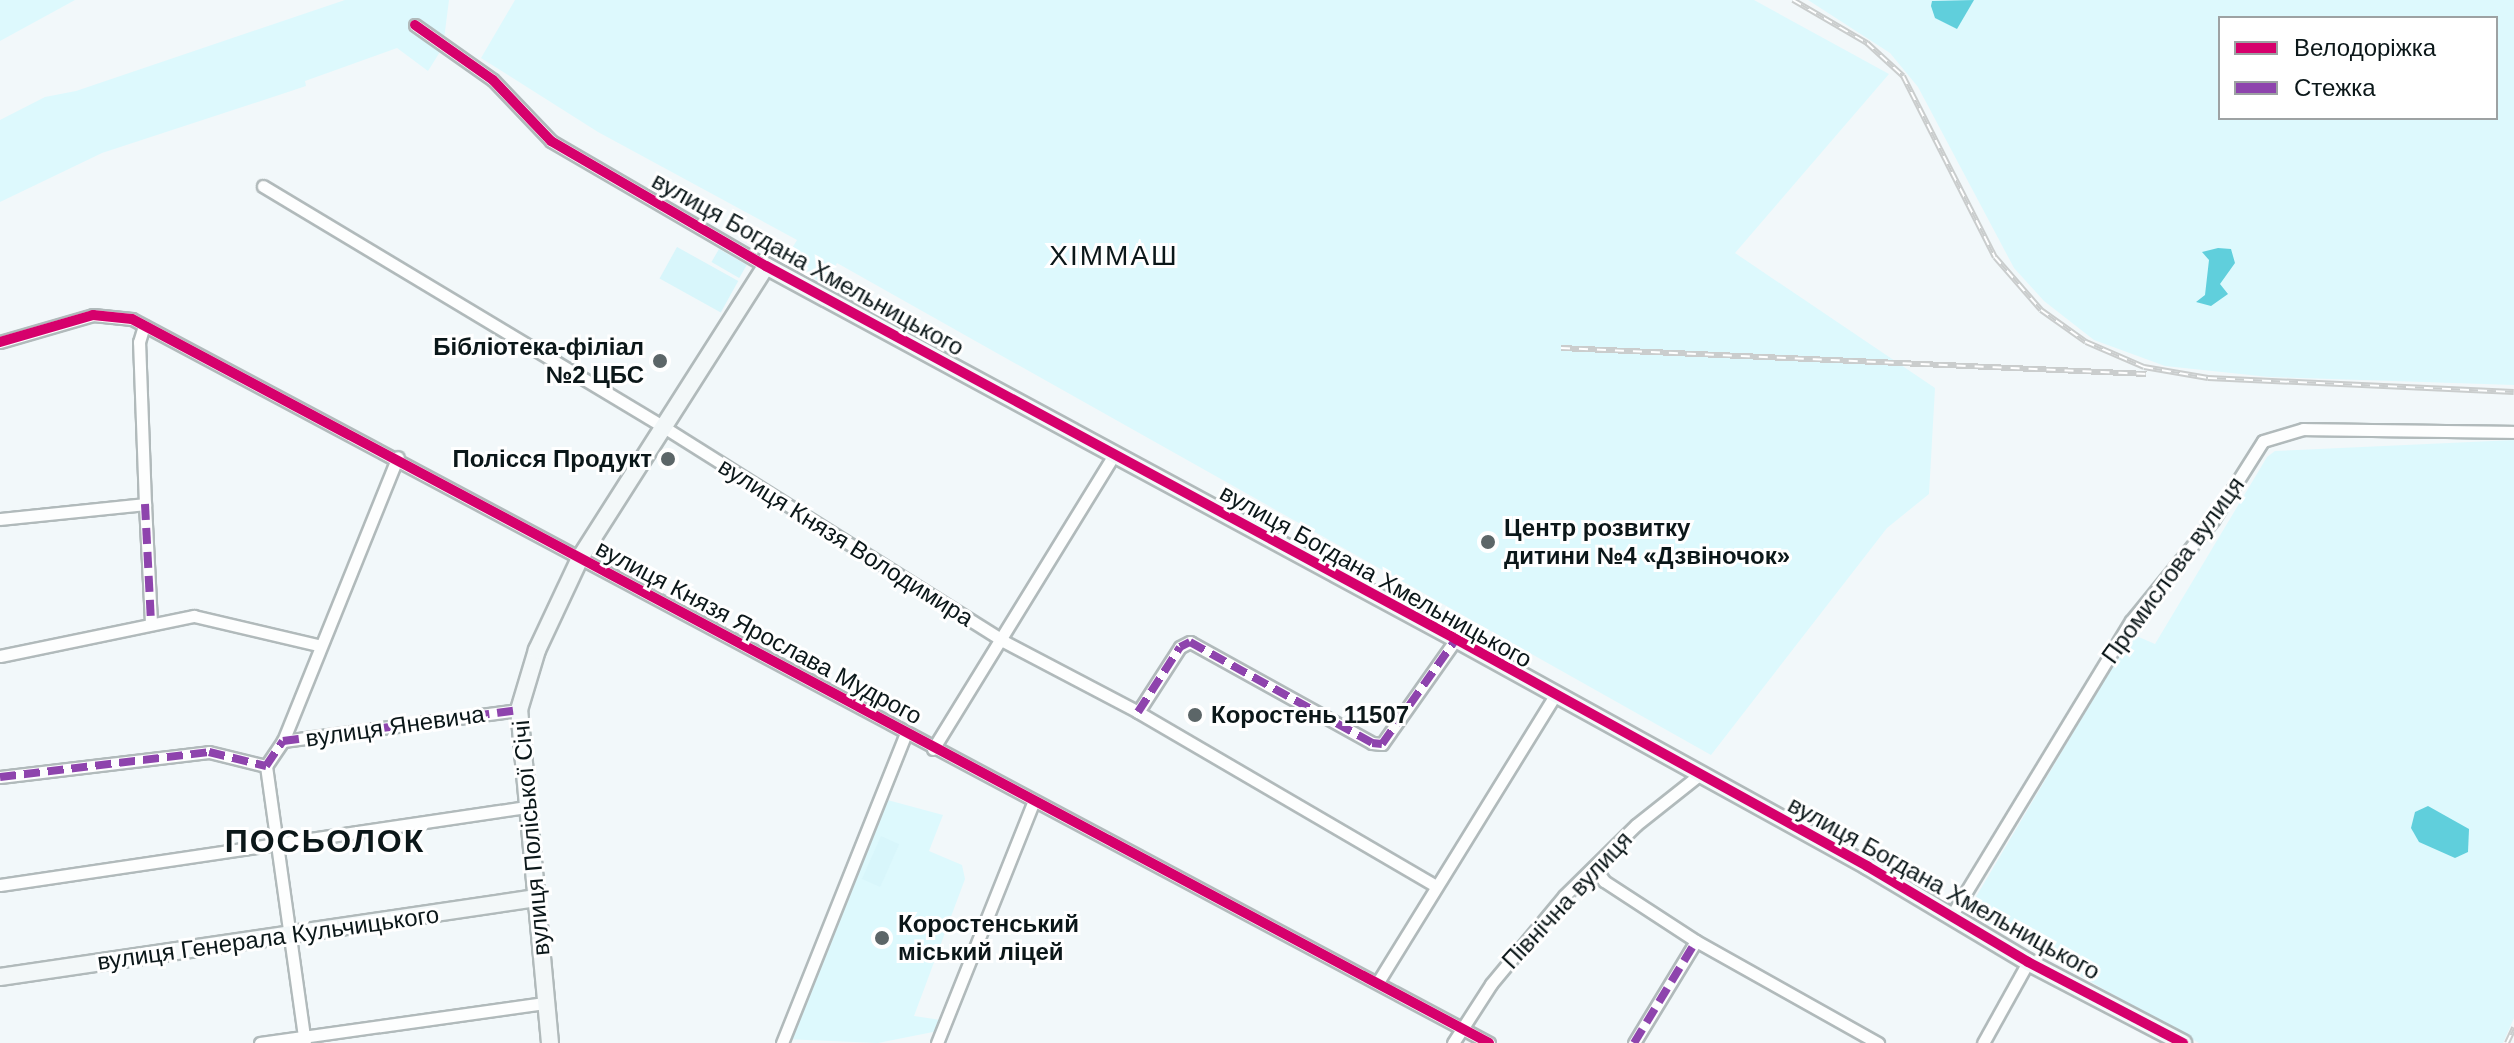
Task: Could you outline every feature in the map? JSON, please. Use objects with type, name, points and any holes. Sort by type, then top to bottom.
[{"type":"street","name":"вулиця Богдана Хмельницького","points":[[415,25],[493,80],[551,141],[766,266],[1456,639],[1554,697],[1952,915],[2028,962],[2183,1043]]},
{"type":"street","name":"вулиця Князя Володимира","points":[[263,186],[667,429],[1003,641],[1138,712],[1436,886]]},
{"type":"street","name":"вулиця Поліської Січі","points":[[550,1043],[519,710],[537,650],[580,558],[667,429],[766,266]]},
{"type":"street","name":"вулиця Князя Ярослава Мудрого","points":[[0,342],[93,315],[121,315],[398,457],[905,735],[1489,1043]]},
{"type":"street","points":[[144,326],[139,342],[151,622]]},
{"type":"street","name":"Промислова вулиця","points":[[1952,915],[2131,621],[2213,520],[2263,441],[2303,429],[2514,432]]},
{"type":"street","points":[[933,749],[1003,641],[1114,455]]},
{"type":"street","points":[[283,741],[318,645],[398,457]]},
{"type":"street","points":[[0,519],[145,504]]},
{"type":"street","points":[[0,656],[151,622],[194,616],[318,645]]},
{"type":"street","points":[[1138,712],[1180,647],[1190,642],[1372,743],[1382,744],[1456,639]]},
{"type":"street","points":[[1378,982],[1554,697]]},
{"type":"street","name":"вулиця Яневича","points":[[266,766],[283,741],[519,710]]},
{"type":"street","points":[[782,1043],[905,735]]},
{"type":"street","points":[[0,777],[209,752],[266,766],[305,1040]]},
{"type":"street","name":"Північна вулиця","points":[[1453,1043],[1491,984],[1564,896],[1636,825],[1699,775]]},
{"type":"street","points":[[937,1043],[1034,801]]},
{"type":"street","points":[[0,885],[526,807]]},
{"type":"street","points":[[1595,868],[1604,881],[1696,941],[1878,1043]]},
{"type":"street","name":"вулиця Генерала Кульчицького","points":[[0,977],[290,938],[536,898]]},
{"type":"street","points":[[1634,1043],[1696,941]]},
{"type":"street","points":[[1983,1043],[2028,962]]},
{"type":"street","points":[[260,1043],[305,1040],[546,1003]]},
{"type":"shaded area","points":[[0,0],[75,0],[0,41]]},
{"type":"shaded area","points":[[345,0],[449,0],[443,47],[428,71],[397,48],[305,81],[306,86],[102,153],[0,202],[0,120],[45,97],[76,91]]},
{"type":"shaded area","points":[[515,0],[1754,0],[1889,74],[1735,253],[1935,388],[1929,494],[1887,528],[1711,755],[837,263],[825,285],[785,260],[797,240],[598,132],[481,58]]},
{"type":"shaded area","points":[[1808,0],[2514,0],[2514,385],[2269,377],[2165,366],[2094,340],[2044,301],[2014,268],[1918,87],[1890,53]]},
{"type":"shaded area","points":[[677,247],[738,281],[721,312],[660,278]]},
{"type":"shaded area","points":[[719,249],[747,265],[739,278],[712,262]]},
{"type":"shaded area","points":[[2514,440],[2514,1018],[2503,1043],[2199,1043],[1967,912],[2122,650],[2134,635],[2155,644],[2267,457],[2275,451]]},
{"type":"shaded area","name":"Коростенський міський ліцей","points":[[880,798],[943,815],[929,851],[962,865],[965,879],[914,1016],[941,1020],[938,1031],[878,1043],[784,1039]]},
{"type":"shaded area","points":[[881,836],[899,844],[880,887],[862,879]]},
{"type":"water","points":[[1974,0],[1957,29],[1935,18],[1931,6],[1932,1]]},
{"type":"water","points":[[2231,249],[2235,263],[2220,284],[2228,294],[2211,306],[2196,302],[2205,295],[2209,260],[2202,252]]},
{"type":"water","points":[[2428,806],[2469,829],[2468,852],[2455,858],[2419,842],[2411,828],[2415,812]]},
{"type":"railway","points":[[1793,0],[1867,43],[1903,76],[1995,257],[2041,310],[2086,342],[2144,367],[2208,378],[2514,392]]},
{"type":"railway","points":[[1561,348],[2146,374]]},
{"type":"railway","points":[[2507,1043],[2514,1028]]},
{"type":"marked path","points":[[145,504],[151,622]]},
{"type":"marked path","points":[[1138,712],[1180,647],[1190,642],[1372,743],[1382,744],[1456,639]]},
{"type":"marked path","points":[[0,777],[209,752],[266,766],[283,741],[519,710]]},
{"type":"marked path","points":[[1634,1043],[1696,941]]},
{"type":"cycle path","points":[[415,25],[493,80],[551,141],[766,266],[1456,639],[1867,866],[2028,962],[2183,1043]]},
{"type":"cycle path","points":[[0,342],[93,315],[132,319],[1489,1043]]},
{"type":"place","name":"Бібліотека-філіал №2 ЦБС","points":[[660,361]]},
{"type":"place","name":"Полісся Продукт","points":[[668,459]]},
{"type":"place","name":"Центр розвитку дитини №4 «Дзвіночок»","points":[[1488,542]]},
{"type":"place","name":"Коростень 11507","points":[[1195,715]]},
{"type":"place","name":"Коростенський міський ліцей","points":[[882,938]]},
{"type":"district","name":"ХІММАШ","points":[[1114,256]]},
{"type":"district","name":"ПОСЬОЛОК","points":[[325,841]]}]
